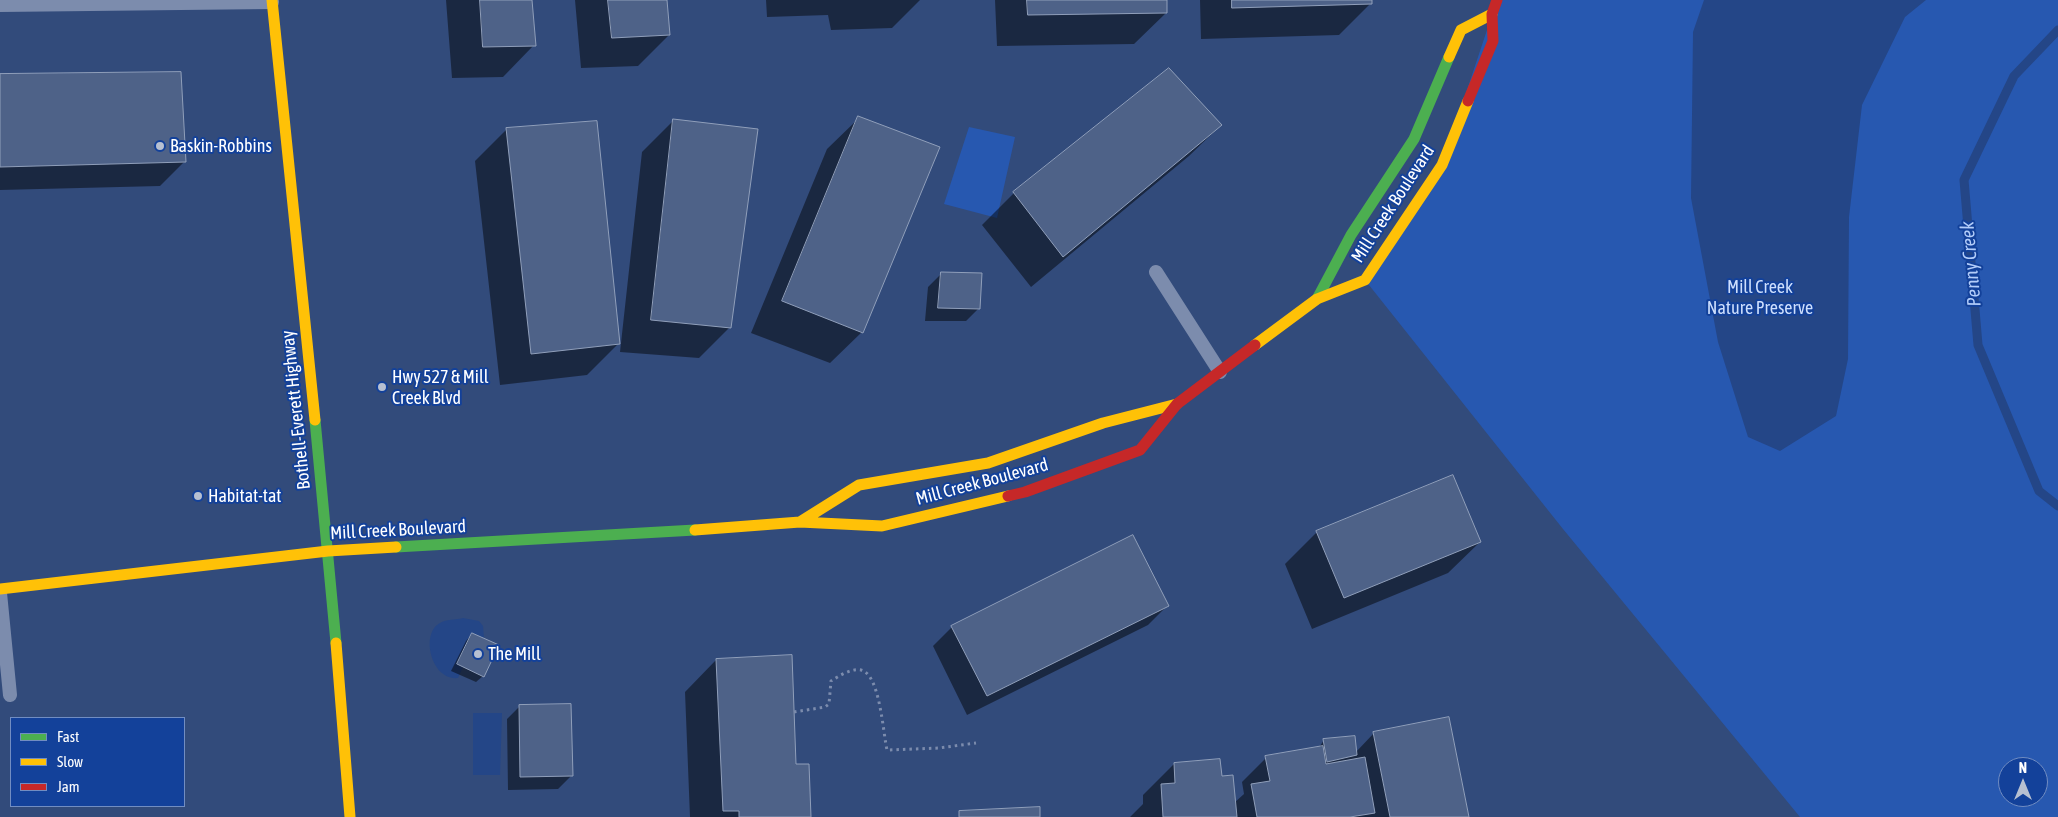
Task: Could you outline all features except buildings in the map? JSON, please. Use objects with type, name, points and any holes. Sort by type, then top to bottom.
[{"type":"street","name":"Mill Creek Boulevard","points":[[0,591],[328,551],[658,533],[800,522],[882,526],[1024,492],[1140,450],[1177,404],[1317,299],[1365,280],[1442,165],[1493,41],[1492,14],[1497,0]]},
{"type":"street","name":"Bothell-Everett Highway","points":[[272,1],[328,551],[350,817]]},
{"type":"street","name":"Mill Creek Boulevard","points":[[1317,299],[1350,235],[1414,139],[1461,30],[1492,14]]},
{"type":"street","name":"Mill Creek Boulevard","points":[[800,522],[859,485],[988,463],[1103,423],[1177,404]]},
{"type":"lane","points":[[0,5],[272,1]]},
{"type":"lane","points":[[1156,272],[1220,372]]},
{"type":"lane","points":[[0,591],[10,695]]},
{"type":"path","points":[[794,712],[825,707],[829,704],[831,681],[859,670],[867,672],[874,684],[886,750],[939,748],[976,743]]},
{"type":"green space","name":"Mill Creek Nature Preserve","points":[[1497,0],[2058,0],[2058,817],[1800,817],[1563,529],[1365,280],[1442,165]]},
{"type":"green space","points":[[969,127],[1015,137],[997,218],[944,204]]},
{"type":"shaded area","points":[[1704,0],[1926,0],[1905,17],[1862,105],[1849,217],[1848,359],[1836,416],[1780,451],[1748,437],[1718,342],[1691,198],[1693,32]]},
{"type":"shaded area","points":[[463,618],[479,621],[483,626],[484,638],[472,633],[457,664],[463,667],[458,678],[449,677],[435,665],[431,655],[431,636],[434,628],[440,623]]},
{"type":"shaded area","points":[[473,713],[502,713],[500,775],[473,775]]},
{"type":"waterway","name":"Penny Creek","points":[[2058,30],[2014,76],[1964,180],[1978,345],[2039,491],[2058,506]]},
{"type":"traffic: fast","points":[[1317,299],[1351,235],[1414,139],[1449,57]]},
{"type":"traffic: fast","points":[[315,420],[336,643]]},
{"type":"traffic: fast","points":[[396,547],[695,530]]},
{"type":"traffic: slow","points":[[272,0],[315,420]]},
{"type":"traffic: slow","points":[[1449,57],[1461,30],[1492,14]]},
{"type":"traffic: slow","points":[[1255,345],[1317,299],[1365,280],[1442,165],[1468,101]]},
{"type":"traffic: slow","points":[[800,522],[859,485],[988,463],[1103,423],[1177,404]]},
{"type":"traffic: slow","points":[[695,530],[800,522],[882,526],[1008,496]]},
{"type":"traffic: slow","points":[[0,589],[328,551],[396,547]]},
{"type":"traffic: slow","points":[[336,643],[350,817]]},
{"type":"traffic: jam","points":[[1468,101],[1493,41],[1492,14],[1497,0]]},
{"type":"traffic: jam","points":[[1008,496],[1025,492],[1140,450],[1177,404],[1255,345]]},
{"type":"place","name":"Baskin-Robbins","points":[[160,146]]},
{"type":"place","name":"Hwy 527 & Mill Creek Blvd","points":[[382,387]]},
{"type":"place","name":"Habitat-tat","points":[[198,496]]},
{"type":"place","name":"The Mill","points":[[478,654]]}]
